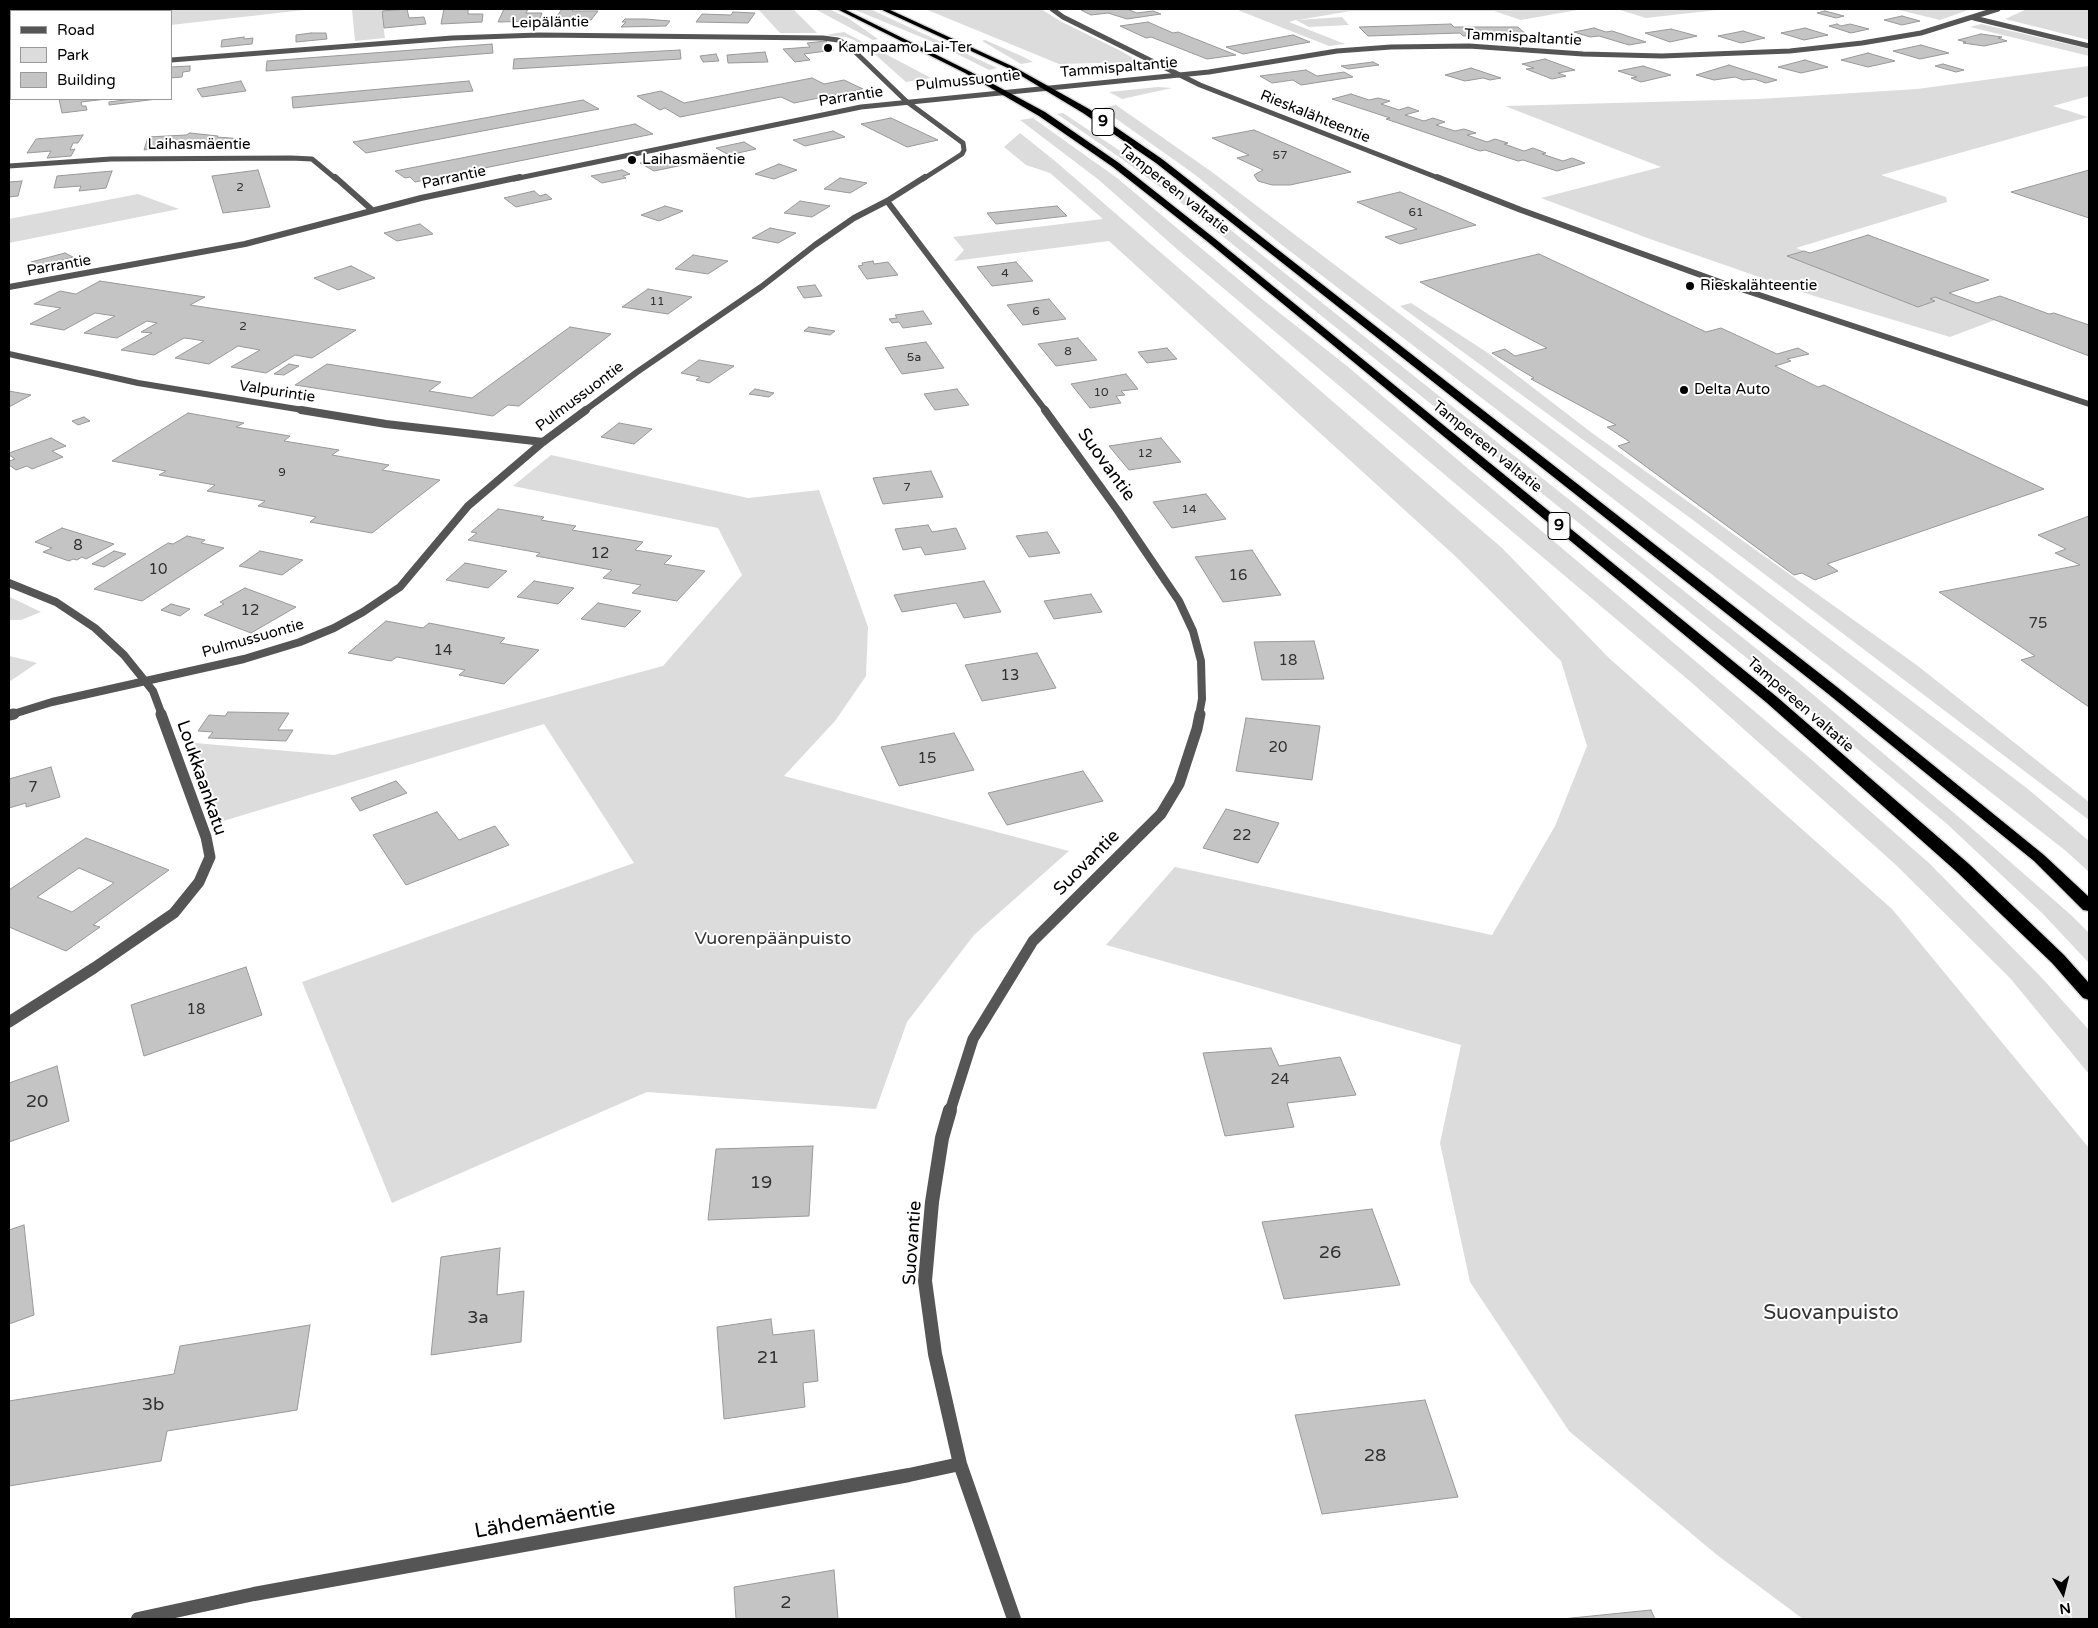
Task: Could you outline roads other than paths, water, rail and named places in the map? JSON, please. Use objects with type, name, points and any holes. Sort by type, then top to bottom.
[{"type":"highway","name":"Tampereen valtatie","points":[[840,9],[937,56],[1002,91],[1042,114],[1116,164],[1772,700],[1963,868],[2058,959],[2089,994]]},
{"type":"highway","name":"Tampereen valtatie","points":[[883,9],[996,60],[1086,111],[1125,137],[1832,690],[2038,858],[2089,906]]},
{"type":"street","name":"Rieskalähteentie","points":[[1052,9],[1062,17],[1139,54],[1177,75],[1574,230],[1859,330],[2089,404]]},
{"type":"street","name":"Tammispaltantie","points":[[1045,87],[1218,71],[1337,51],[1391,47],[1450,46],[1662,56],[1790,51],[1888,39],[1930,30],[1974,18],[1998,9]]},
{"type":"street","points":[[1974,18],[2089,46]]},
{"type":"street","name":"Leipäläntie","points":[[172,60],[443,39],[539,35],[823,38],[838,40],[848,45],[906,101]]},
{"type":"street","name":"Pulmussuontie","points":[[906,101],[1045,87]]},
{"type":"street","name":"Pulmussuontie","points":[[9,715],[52,702],[244,659],[300,642],[334,628],[377,604],[400,587],[468,506],[543,442],[637,372],[761,287],[815,245],[854,218],[887,201],[962,154],[964,150],[963,143],[906,101]]},
{"type":"street","name":"Parrantie","points":[[9,287],[244,244],[371,209],[861,106],[906,101]]},
{"type":"street","name":"Laihasmäentie","points":[[9,166],[111,159],[306,159],[316,161],[371,209]]},
{"type":"street","name":"Suovantie","points":[[887,201],[1030,389],[1118,511],[1179,601],[1193,631],[1201,660],[1202,699],[1197,729],[1179,784],[1161,814],[1033,941],[973,1040],[942,1138],[932,1202],[925,1281],[935,1354],[960,1464],[1014,1619]]},
{"type":"street","name":"Valpurintie","points":[[9,354],[138,383],[376,423],[543,442]]},
{"type":"street","name":"Loukkaankatu","points":[[9,583],[56,602],[95,628],[124,655],[153,691],[206,837],[210,857],[199,882],[174,913],[94,968],[9,1022]]},
{"type":"street","name":"Lähdemäentie","points":[[138,1619],[254,1594],[909,1475],[960,1464]]},
{"type":"place","name":"Kampaamo Lai-Ter","points":[[828,48]]},
{"type":"place","name":"Laihasmäentie","points":[[632,160]]},
{"type":"place","name":"Rieskalähteentie","points":[[1690,286]]},
{"type":"place","name":"Delta Auto","points":[[1684,390]]},
{"type":"park label","name":"Vuorenpäänpuisto","points":[[773,939]]},
{"type":"park label","name":"Suovanpuisto","points":[[1831,1313]]}]
